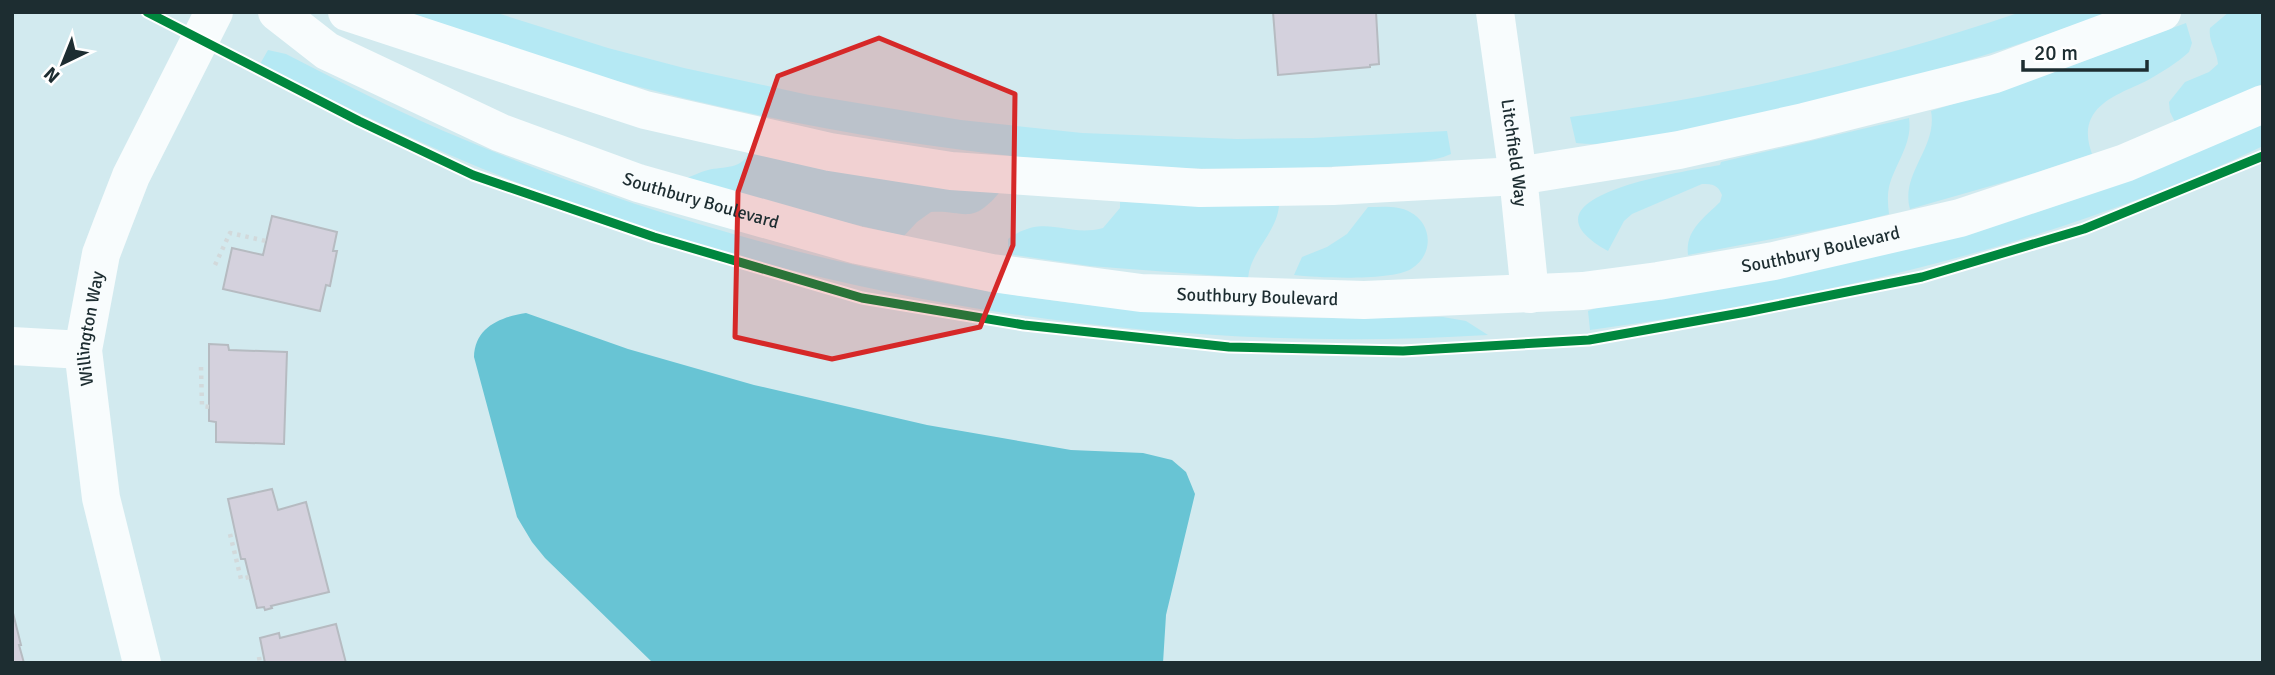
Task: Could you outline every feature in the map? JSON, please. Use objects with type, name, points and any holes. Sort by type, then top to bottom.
[{"type":"street","name":"Willington Way","points":[[142,663],[101,498],[83,350],[101,254],[112,225],[131,176],[214,12]]},
{"type":"street","name":"Southbury Boulevard","points":[[277,12],[327,51],[501,133],[638,183],[857,246],[992,273],[1141,293],[1364,300],[1583,291],[1645,283],[1774,261],[1960,218],[2125,163],[2263,104]]},
{"type":"street","points":[[347,12],[645,110],[830,152],[951,171],[1199,188],[1334,186],[1518,176],[1679,150],[1995,74],[2162,12]]},
{"type":"street","name":"Litchfield Way","points":[[1495,12],[1518,176],[1530,294]]},
{"type":"street","points":[[12,346],[83,350]]},
{"type":"path","points":[[215,265],[230,233],[267,241]]},
{"type":"path","points":[[201,367],[202,406],[210,407]]},
{"type":"path","points":[[230,534],[241,579],[249,577]]},
{"type":"highlighted area","points":[[879,38],[1015,94],[1013,245],[980,327],[832,359],[735,337],[738,192],[778,76]]},
{"type":"shaded area","points":[[408,12],[494,12],[608,48],[684,68],[809,95],[961,120],[1082,133],[1237,139],[1447,131],[1451,154],[1428,161],[1388,164],[1214,169],[1038,159],[950,148],[776,119],[690,100],[580,71]]},
{"type":"shaded area","points":[[2021,12],[2109,12],[1957,64],[1854,92],[1637,140],[1606,144],[1576,143],[1570,117],[1685,99],[1798,76],[1910,47]]},
{"type":"shaded area","points":[[2229,12],[2263,12],[2263,84],[2175,122],[2169,102],[2185,82],[2209,72],[2218,64],[2210,38],[2210,28]]},
{"type":"shaded area","points":[[2186,23],[2192,43],[2189,52],[2159,74],[2113,97],[2095,112],[2088,133],[2092,154],[1910,209],[1910,184],[1929,137],[1931,111],[2057,71]]},
{"type":"shaded area","points":[[268,50],[286,54],[421,121],[575,183],[733,234],[894,274],[1057,301],[1153,311],[1346,318],[1443,317],[1466,321],[1488,335],[1365,339],[1242,337],[1119,327],[996,312],[875,289],[755,261],[637,225],[488,171],[356,112],[260,64]]},
{"type":"shaded area","points":[[1909,118],[1906,145],[1889,187],[1889,214],[1856,223],[1688,255],[1689,238],[1702,219],[1720,202],[1722,195],[1715,186],[1702,184],[1632,214],[1624,221],[1608,251],[1583,232],[1579,215],[1591,201],[1615,190],[1644,180],[1720,165],[1721,162]]},
{"type":"shaded area","points":[[2263,124],[2263,146],[2183,182],[2018,240],[1849,284],[1763,302],[1590,330],[1588,311],[1599,307],[1992,226],[2125,182]]},
{"type":"shaded area","points":[[749,152],[999,193],[974,213],[931,212],[904,236],[685,179],[708,170],[737,165]]},
{"type":"shaded area","points":[[1120,202],[1279,206],[1273,225],[1250,268],[1248,278],[1090,266],[1008,254],[1008,239],[1034,227],[1077,230],[1103,228],[1120,208]]},
{"type":"shaded area","points":[[1368,207],[1400,208],[1418,217],[1428,240],[1424,256],[1419,263],[1401,273],[1372,277],[1294,275],[1302,257],[1327,247],[1347,234]]},
{"type":"shaded area","points":[[526,313],[628,349],[754,385],[927,425],[1071,450],[1143,453],[1172,460],[1186,472],[1195,494],[1166,615],[1163,663],[653,663],[545,558],[517,517],[474,357],[479,338],[491,325],[507,317]]},
{"type":"building","points":[[1273,12],[1376,12],[1379,64],[1278,75]]},
{"type":"building","points":[[272,216],[337,232],[333,251],[337,251],[330,286],[326,285],[320,311],[223,289],[232,248],[263,255]]},
{"type":"building","points":[[209,344],[228,345],[229,350],[287,352],[284,444],[216,442],[216,422],[209,421]]},
{"type":"building","points":[[272,489],[278,510],[306,502],[329,592],[271,606],[272,608],[265,610],[264,607],[257,608],[245,559],[241,559],[228,499]]},
{"type":"building","points":[[12,609],[19,645],[24,663],[12,663]]},
{"type":"building","points":[[336,624],[346,663],[265,663],[260,638],[279,633],[280,638]]},
{"type":"cycle path","points":[[147,12],[359,121],[473,175],[654,237],[862,298],[1024,325],[1229,347],[1403,351],[1589,340],[1746,312],[1922,277],[2084,229],[2263,156]]}]
